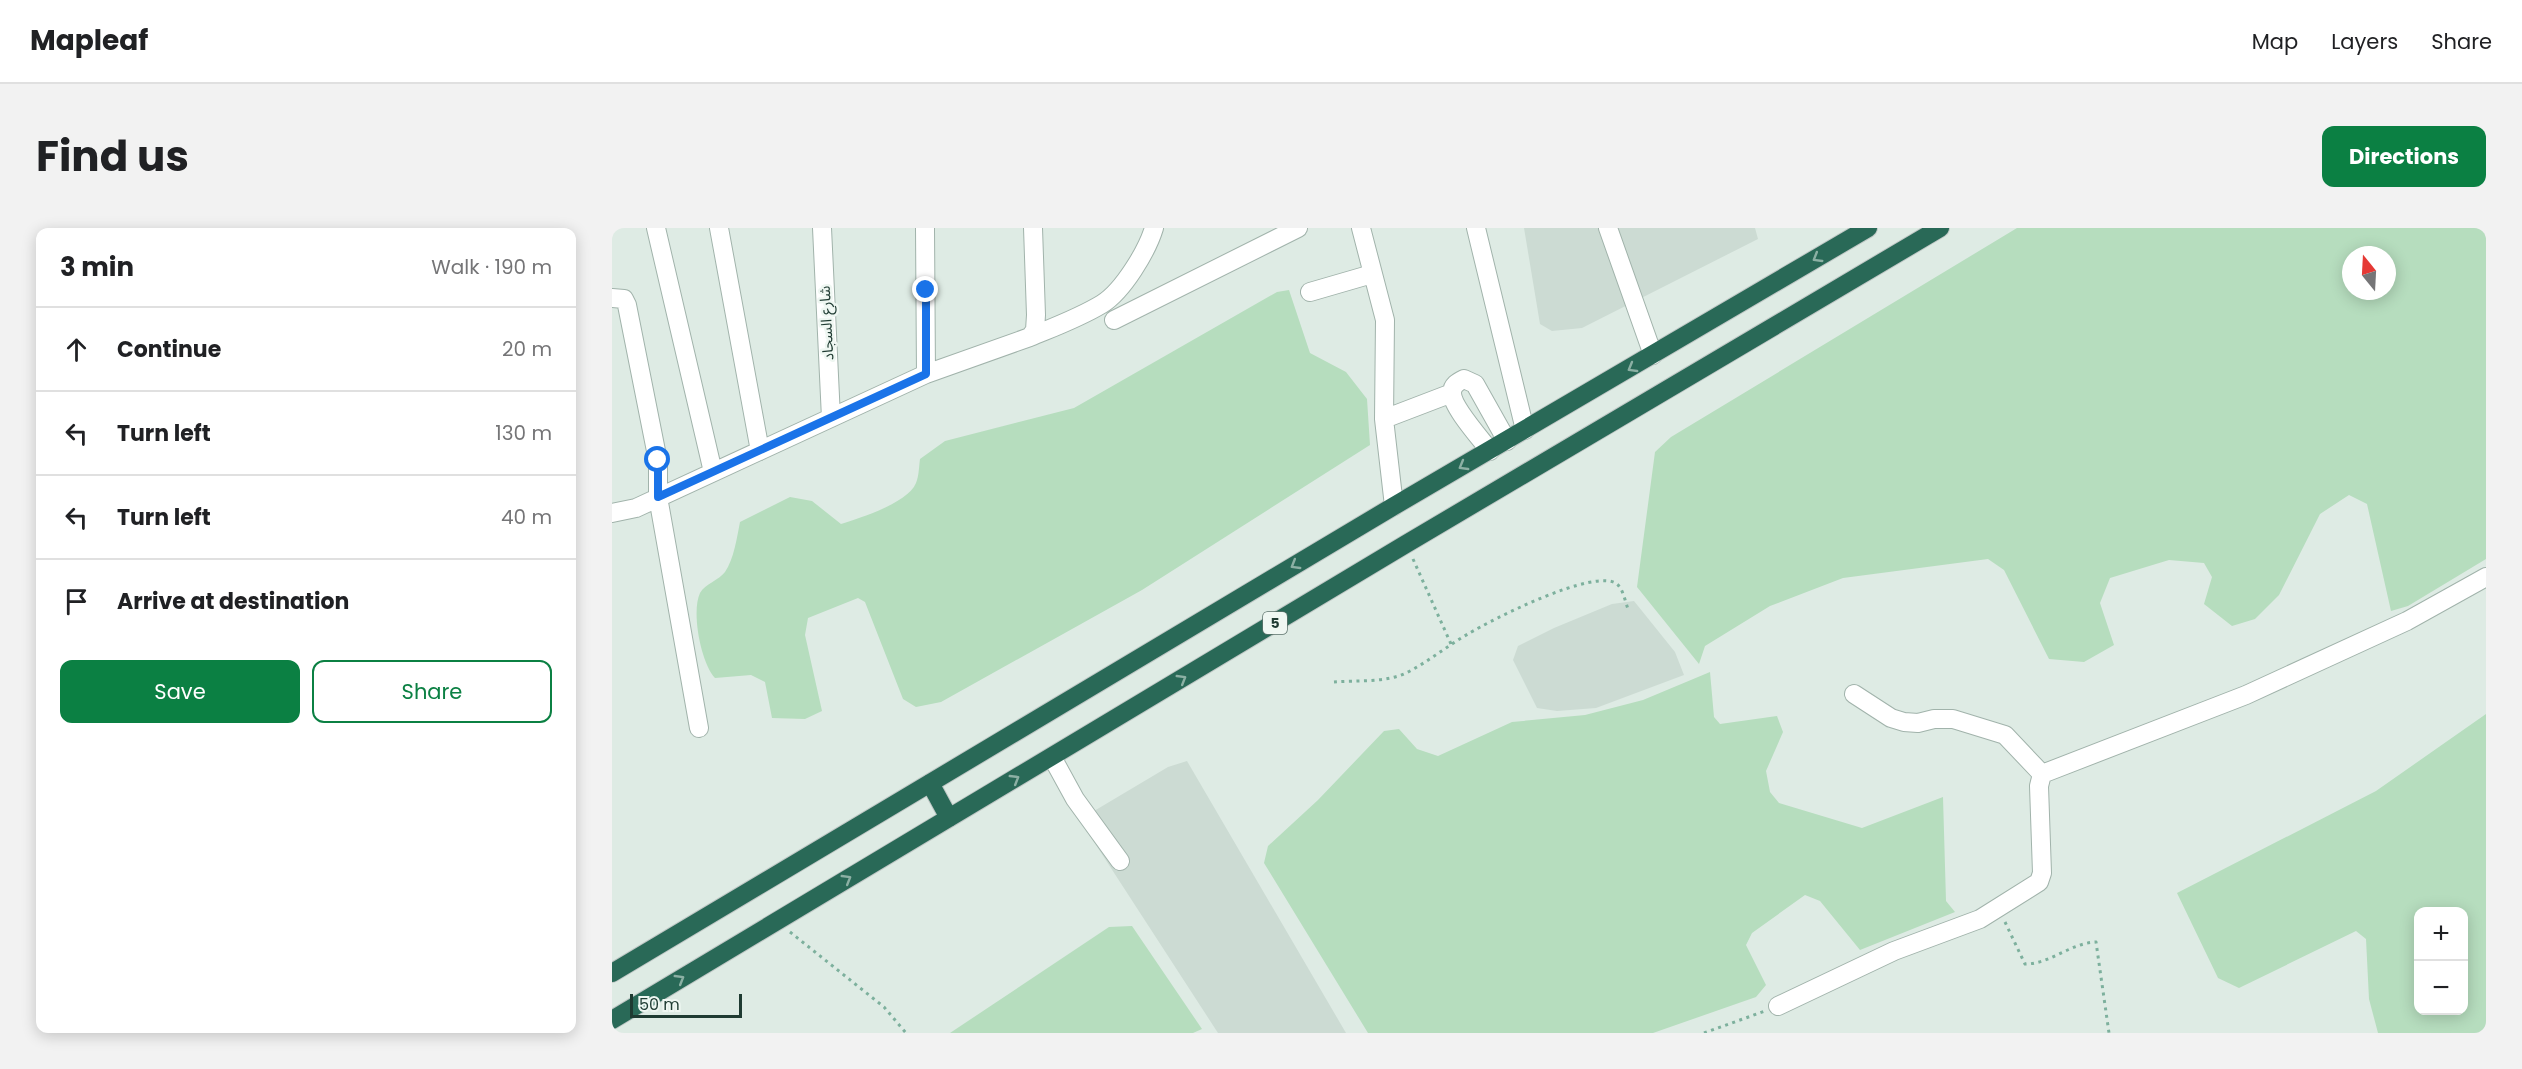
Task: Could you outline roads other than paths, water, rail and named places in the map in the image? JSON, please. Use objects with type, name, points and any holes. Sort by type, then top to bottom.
[{"type":"highway","points":[[612,973],[1394,506],[1868,228]]},
{"type":"highway","name":"5","points":[[612,1020],[1406,544],[1940,228]]},
{"type":"highway","points":[[930,783],[950,818]]},
{"type":"street","points":[[656,228],[713,472]]},
{"type":"street","points":[[719,228],[760,451]]},
{"type":"street","name":"شارع السجاد","points":[[822,228],[831,418]]},
{"type":"street","points":[[925,228],[926,374]]},
{"type":"street","points":[[1030,337],[1035,330],[1036,315],[1033,228]]},
{"type":"street","points":[[612,513],[636,508],[926,374],[1074,319],[1104,303],[1144,255],[1154,228]]},
{"type":"street","points":[[1114,320],[1298,228]]},
{"type":"street","points":[[1361,228],[1385,320],[1384,419],[1394,506]]},
{"type":"street","points":[[1476,228],[1525,430]]},
{"type":"street","points":[[1608,228],[1653,356]]},
{"type":"street","points":[[1310,292],[1372,274]]},
{"type":"street","points":[[612,298],[624,299],[627,305],[658,460],[658,497],[699,728]]},
{"type":"street","points":[[1490,451],[1455,404],[1452,393],[1455,383],[1464,379],[1475,384],[1507,441]]},
{"type":"street","points":[[1384,419],[1452,393]]},
{"type":"street","points":[[2042,774],[2246,695],[2407,621],[2486,577]]},
{"type":"street","points":[[1854,694],[1891,718],[1918,723],[1934,719],[1953,719],[2005,735],[2042,774]]},
{"type":"street","points":[[1052,758],[1075,799],[1120,861]]},
{"type":"street","points":[[1778,1006],[1894,951],[1980,919],[2039,882],[2042,873],[2039,786],[2042,774]]}]
